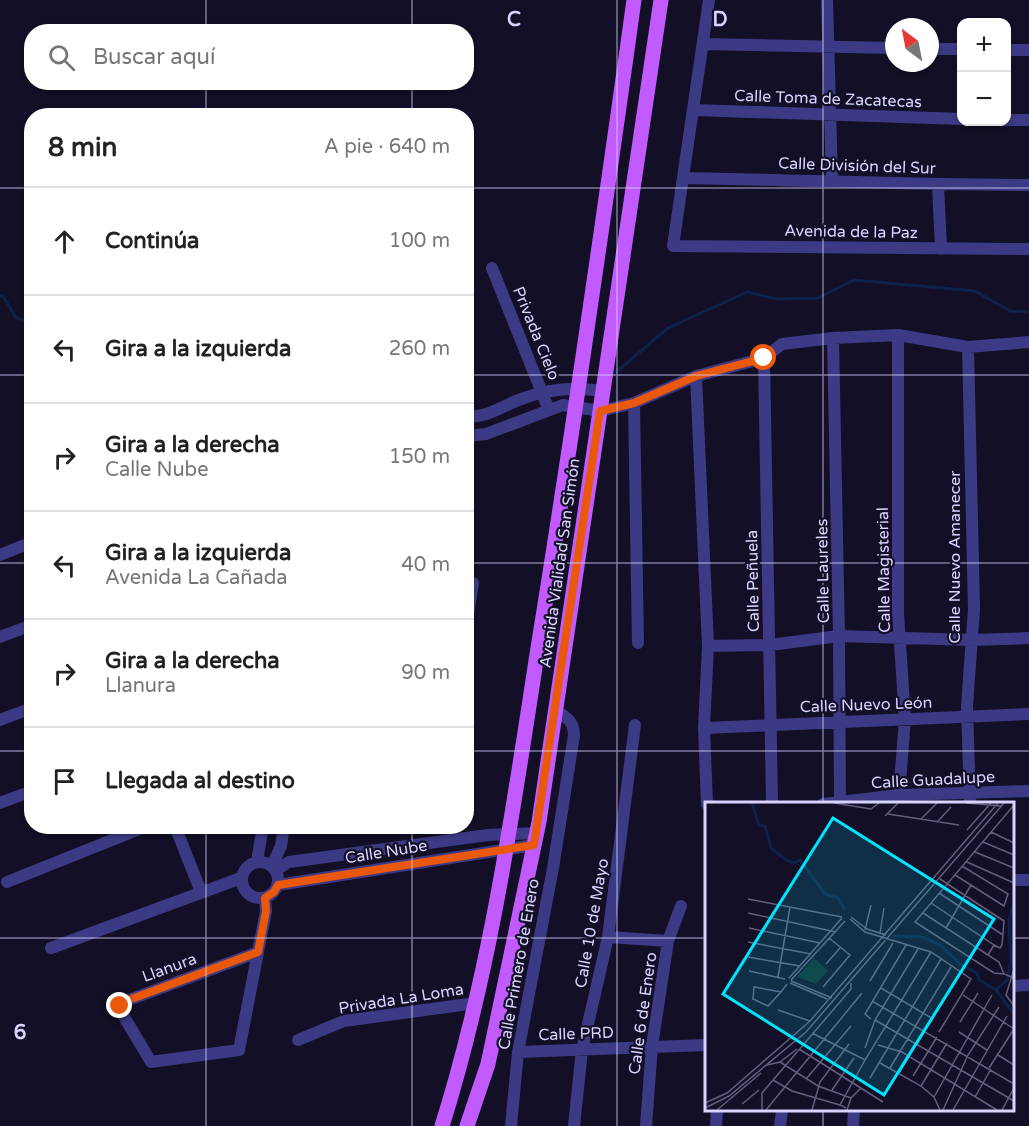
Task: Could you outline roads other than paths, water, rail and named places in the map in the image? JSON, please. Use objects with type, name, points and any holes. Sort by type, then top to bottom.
[{"type":"main road","name":"Avenida Vialidad San Simón","points":[[442,1126],[476,1004],[507,850],[579,387],[634,0]]},
{"type":"main road","name":"Avenida Vialidad San Simón","points":[[467,1126],[488,1064],[537,834],[661,0]]},
{"type":"street","points":[[683,178],[709,0]]},
{"type":"street","points":[[827,0],[832,180]]},
{"type":"street","points":[[703,44],[885,48]]},
{"type":"street","points":[[939,49],[957,49]]},
{"type":"street","points":[[1011,50],[1029,50]]},
{"type":"street","name":"Calle Toma de Zacatecas","points":[[693,110],[957,119]]},
{"type":"street","points":[[1011,120],[1029,120]]},
{"type":"street","name":"Calle División del Sur","points":[[683,178],[832,180],[938,185],[1029,185]]},
{"type":"street","name":"Avenida de la Paz","points":[[683,178],[673,246],[1029,249]]},
{"type":"street","points":[[938,185],[941,249]]},
{"type":"street","name":"Privada Cielo","points":[[492,268],[549,410]]},
{"type":"street","points":[[474,435],[486,434],[563,405],[600,411],[634,403],[696,376],[764,358],[782,344],[833,338],[898,335],[968,347],[1029,342]]},
{"type":"street","name":"Calle Magisterial","points":[[898,335],[900,637],[905,719],[900,799]]},
{"type":"street","name":"Calle Laureles","points":[[833,338],[840,802]]},
{"type":"street","name":"Calle Nuevo Amanecer","points":[[968,347],[974,609],[967,717],[970,798]]},
{"type":"street","name":"Calle Peñuela","points":[[764,358],[772,802]]},
{"type":"street","points":[[696,376],[708,645],[704,728],[707,802]]},
{"type":"street","points":[[474,416],[483,415],[543,392],[579,387],[603,391]]},
{"type":"street","points":[[634,403],[638,643]]},
{"type":"street","points":[[0,555],[24,545]]},
{"type":"street","points":[[0,637],[24,628]]},
{"type":"street","points":[[708,645],[770,645],[839,636],[972,640],[1029,638]]},
{"type":"street","name":"Calle Primero de Enero","points":[[511,1126],[518,1052],[553,868],[574,735],[574,726],[555,710]]},
{"type":"street","points":[[0,720],[24,711]]},
{"type":"street","name":"Calle Nuevo León","points":[[704,728],[1029,714]]},
{"type":"street","name":"Calle 10 de Mayo","points":[[574,1126],[582,1050],[608,937],[635,725]]},
{"type":"street","name":"Calle Guadalupe","points":[[840,802],[970,798],[1029,791]]},
{"type":"street","points":[[0,803],[24,794]]},
{"type":"street","points":[[537,834],[558,825]]},
{"type":"street","name":"Calle Nube","points":[[274,868],[289,862],[509,833],[537,834]]},
{"type":"street","points":[[8,882],[127,834]]},
{"type":"street","points":[[178,834],[201,892]]},
{"type":"street","points":[[257,861],[262,834]]},
{"type":"street","points":[[274,868],[266,862],[257,861],[248,865],[241,878],[244,890],[251,896],[265,898],[274,892],[278,885],[274,868],[283,834]]},
{"type":"street","name":"Calle Nube","points":[[278,885],[507,850],[537,834]]},
{"type":"street","points":[[51,948],[241,878]]},
{"type":"street","points":[[258,952],[266,911],[265,898]]},
{"type":"street","name":"Calle 6 de Enero","points":[[646,1126],[652,1046],[668,941],[681,906]]},
{"type":"street","points":[[608,937],[668,941]]},
{"type":"street","name":"Llanura","points":[[258,952],[239,1050],[151,1062],[120,1010],[120,1006],[126,1001],[258,952]]},
{"type":"street","points":[[1014,986],[1029,985]]},
{"type":"street","name":"Privada La Loma","points":[[298,1040],[344,1021],[476,1004]]},
{"type":"street","name":"Calle PRD","points":[[518,1052],[705,1045]]},
{"type":"street","points":[[716,1126],[717,1111]]},
{"type":"street","points":[[780,1126],[782,1111]]},
{"type":"street","points":[[853,1126],[854,1111]]},
{"type":"waterway","points":[[615,373],[668,328],[747,292],[777,299],[818,298],[854,280],[975,291],[1010,311],[1029,312]]},
{"type":"waterway","points":[[0,296],[3,296],[16,318],[24,320]]}]
